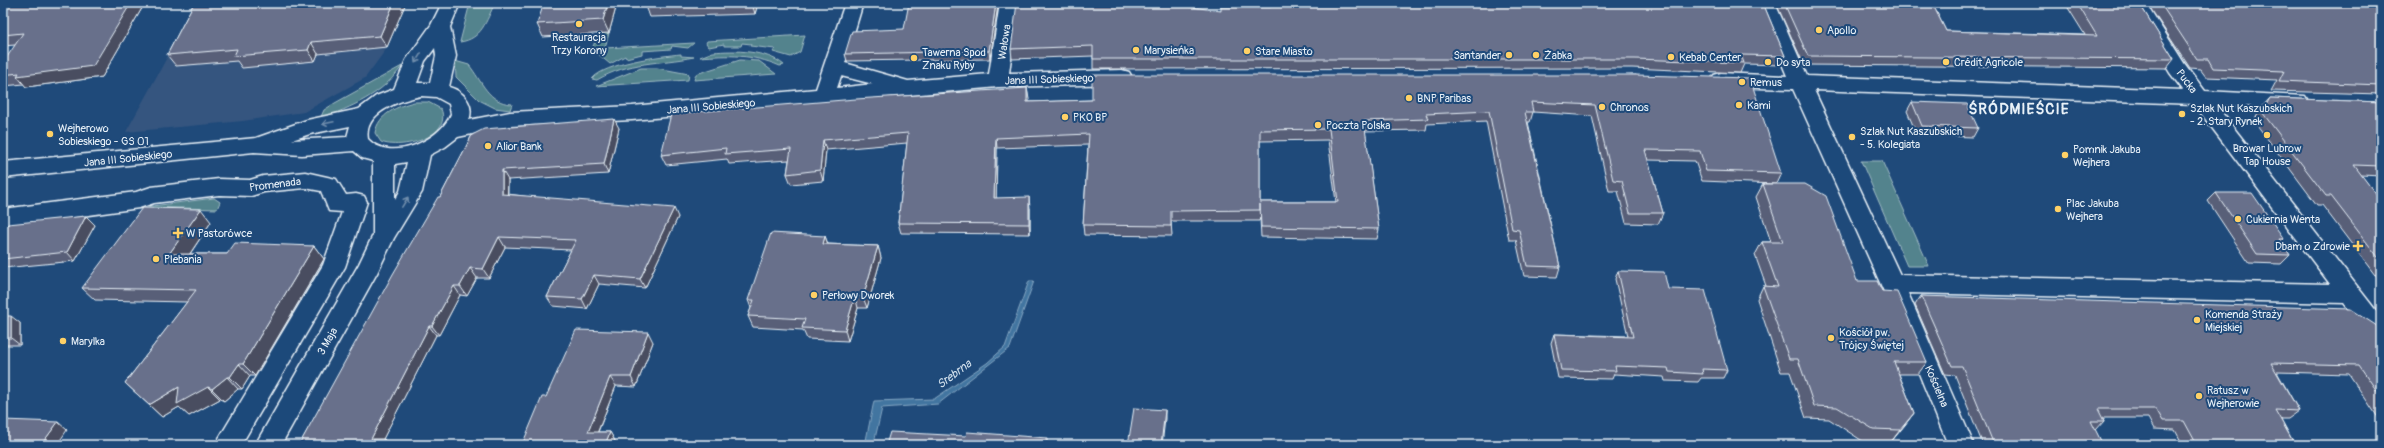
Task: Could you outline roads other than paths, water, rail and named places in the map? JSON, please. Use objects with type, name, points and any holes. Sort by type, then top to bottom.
[{"type":"street","points":[[403,92],[416,60],[440,27],[451,3]]},
{"type":"street","points":[[824,97],[854,3]]},
{"type":"street","name":"Wałowa","points":[[998,80],[1009,3]]},
{"type":"street","points":[[1766,3],[1795,74],[1893,284],[2351,294]]},
{"type":"street","name":"Pucka","points":[[2137,3],[2177,68],[2199,98]]},
{"type":"street","points":[[438,89],[446,56],[440,27]]},
{"type":"street","name":"Jana III Sobieskiego","points":[[845,70],[912,89]]},
{"type":"street","points":[[1701,79],[1762,81],[1795,74],[2199,98],[2315,101]]},
{"type":"street","name":"Jana III Sobieskiego","points":[[452,131],[510,119],[632,113],[824,97],[998,80],[1139,77]]},
{"type":"street","points":[[421,89],[438,89],[451,93],[459,101],[462,111],[459,121],[452,131],[438,142],[420,151],[402,156],[384,157],[368,152],[359,143],[357,135],[359,125],[366,115],[376,106],[403,92],[421,89]]},
{"type":"street","points":[[2199,98],[2381,334]]},
{"type":"street","name":"Jana III Sobieskiego","points":[[462,111],[510,119]]},
{"type":"street","name":"Jana III Sobieskiego","points":[[254,145],[307,127],[366,115]]},
{"type":"street","name":"Jana III Sobieskiego","points":[[3,170],[254,145],[302,148],[359,143]]},
{"type":"street","name":"3 Maja","points":[[268,445],[369,267],[384,235],[411,192],[420,151]]},
{"type":"street","name":"3 Maja","points":[[384,157],[384,235]]},
{"type":"street","name":"Promenada","points":[[3,217],[53,212],[204,189],[251,188],[263,184],[305,180],[328,185],[335,194],[337,205],[356,202],[334,267],[228,445]]},
{"type":"street","name":"Kościelna","points":[[1893,284],[1959,444]]},
{"type":"place","name":"Restauracja Trzy Korony","points":[[579,24]]},
{"type":"place","name":"Apollo","points":[[1819,30]]},
{"type":"place","name":"Marysieńka","points":[[1136,50]]},
{"type":"place","name":"Stare Miasto","points":[[1247,51]]},
{"type":"place","name":"Santander","points":[[1509,55]]},
{"type":"place","name":"Żabka","points":[[1536,55]]},
{"type":"place","name":"Kebab Center","points":[[1671,57]]},
{"type":"place","name":"Tawerna Spod Znaku Ryby","points":[[914,58]]},
{"type":"place","name":"Do syta","points":[[1768,62]]},
{"type":"place","name":"Crédit Agricole","points":[[1946,62]]},
{"type":"place","name":"Remus","points":[[1742,82]]},
{"type":"place","name":"BNP Paribas","points":[[1409,98]]},
{"type":"place","name":"Kami","points":[[1739,105]]},
{"type":"place","name":"Chronos","points":[[1602,107]]},
{"type":"place","name":"Szlak Nut Kaszubskich - 2. Stary Rynek","points":[[2182,114]]},
{"type":"place","name":"PKO BP","points":[[1065,117]]},
{"type":"place","name":"Poczta Polska","points":[[1318,125]]},
{"type":"place","name":"Wejherowo Sobieskiego - GS 01","points":[[50,134]]},
{"type":"place","name":"Browar Lubrow Tap House","points":[[2267,135]]},
{"type":"place","name":"Szlak Nut Kaszubskich - 5. Kolegiata","points":[[1852,137]]},
{"type":"place","name":"Alior Bank","points":[[488,146]]},
{"type":"place","name":"Pomnik Jakuba Wejhera","points":[[2065,155]]},
{"type":"place","name":"Plac Jakuba Wejhera","points":[[2058,209]]},
{"type":"place","name":"Cukiernia Wenta","points":[[2238,219]]},
{"type":"place","name":"W Pastorówce","points":[[178,233]]},
{"type":"place","name":"Dbam o Zdrowie","points":[[2358,246]]},
{"type":"place","name":"Plebania","points":[[156,259]]},
{"type":"place","name":"Perłowy Dworek","points":[[814,295]]},
{"type":"place","name":"Komenda Straży Miejskiej","points":[[2197,320]]},
{"type":"place","name":"Kościół pw. Trójcy Świętej","points":[[1831,338]]},
{"type":"place","name":"Marylka","points":[[63,341]]},
{"type":"place","name":"Ratusz w Wejherowie","points":[[2199,396]]},
{"type":"district","name":"ŚRÓDMIEŚCIE","points":[[2019,109]]},
{"type":"water label","name":"Srebrna","points":[[954,374]]}]
